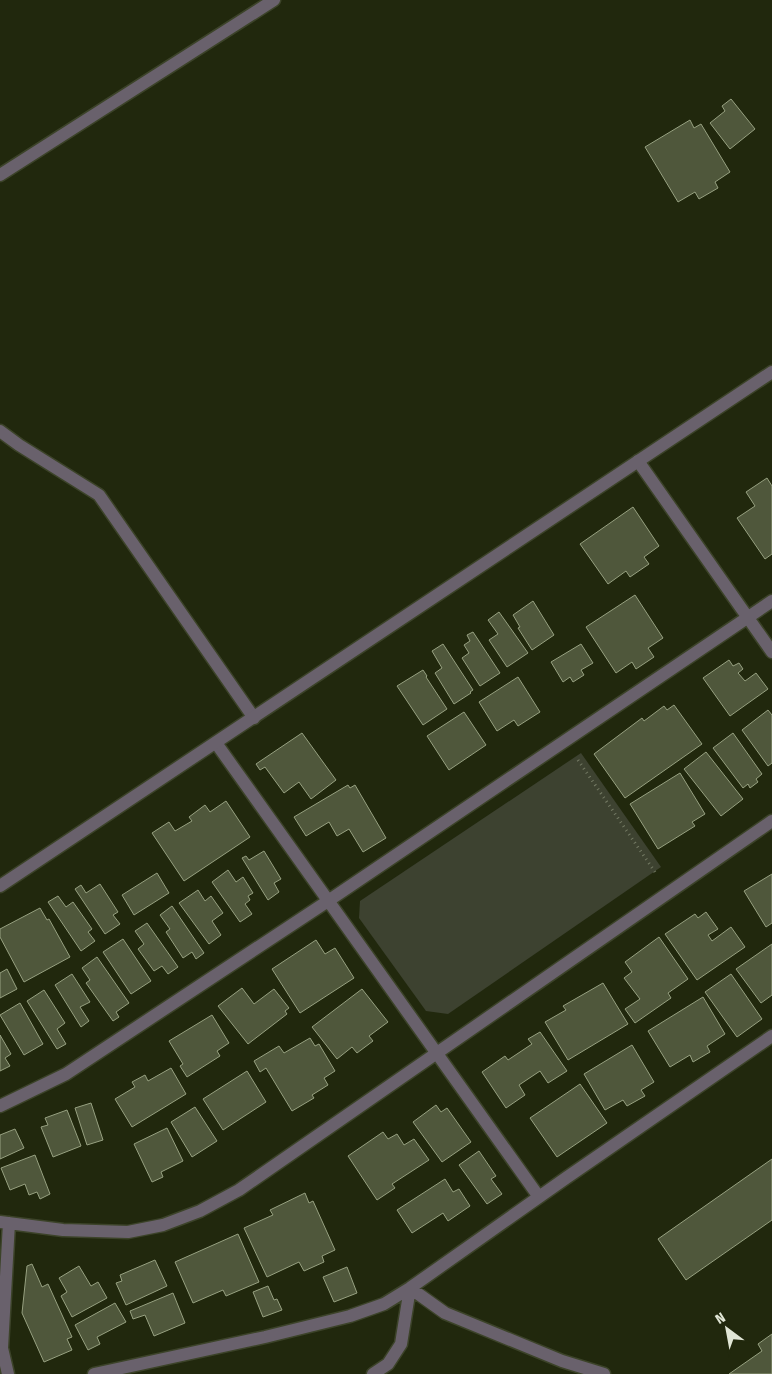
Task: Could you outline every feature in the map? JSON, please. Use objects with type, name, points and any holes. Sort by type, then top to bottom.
[{"type":"street","points":[[0,175],[274,0]]},
{"type":"street","points":[[0,886],[772,372]]},
{"type":"street","points":[[0,431],[18,445],[100,495],[254,718]]},
{"type":"street","points":[[638,461],[772,652]]},
{"type":"street","points":[[0,1106],[66,1074],[328,901],[772,601]]},
{"type":"street","points":[[216,742],[539,1198]]},
{"type":"street","points":[[8,1374],[2,1348],[5,1222],[63,1230],[128,1232],[163,1225],[200,1211],[239,1190],[772,821]]},
{"type":"street","points":[[94,1374],[256,1340],[350,1316],[384,1304],[410,1288],[772,1036]]},
{"type":"street","points":[[373,1374],[388,1364],[401,1344],[410,1288]]},
{"type":"street","points":[[410,1288],[445,1313],[562,1361],[604,1374]]},
{"type":"path","points":[[565,741],[669,892]]},
{"type":"green space","points":[[581,753],[661,867],[448,1014],[426,1011],[359,918],[360,901]]},
{"type":"building","points":[[731,99],[755,129],[730,149],[710,123],[725,111],[722,106]]},
{"type":"building","points":[[690,120],[694,128],[701,124],[730,172],[715,182],[718,188],[699,199],[695,192],[678,202],[645,147]]},
{"type":"building","points":[[767,478],[772,486],[772,554],[765,559],[737,518],[755,506],[746,492]]},
{"type":"building","points":[[633,507],[659,546],[644,557],[649,564],[630,577],[626,571],[608,584],[580,544]]},
{"type":"building","points":[[635,595],[663,638],[648,648],[654,657],[636,669],[632,662],[616,673],[586,627]]},
{"type":"building","points":[[533,601],[554,635],[532,650],[518,628],[520,627],[513,615]]},
{"type":"building","points":[[499,612],[528,653],[507,667],[489,640],[498,634],[488,620]]},
{"type":"building","points":[[473,632],[500,673],[480,686],[462,658],[469,653],[464,645],[470,641],[467,635]]},
{"type":"building","points":[[443,644],[473,690],[454,704],[435,673],[442,668],[432,651]]},
{"type":"building","points":[[581,644],[593,663],[581,670],[584,675],[573,682],[570,677],[563,682],[551,662]]},
{"type":"building","points":[[729,660],[733,666],[739,663],[743,669],[738,673],[745,681],[756,673],[768,689],[730,716],[703,678]]},
{"type":"building","points":[[423,670],[447,709],[423,725],[397,686]]},
{"type":"building","points":[[518,677],[540,712],[518,726],[514,720],[497,731],[479,702]]},
{"type":"building","points":[[674,705],[702,744],[625,798],[594,754],[642,718],[644,721],[664,706],[667,710]]},
{"type":"building","points":[[768,710],[772,715],[772,763],[768,766],[742,730]]},
{"type":"building","points":[[464,712],[486,745],[449,770],[427,736]]},
{"type":"building","points":[[302,733],[336,780],[311,799],[299,782],[284,793],[265,767],[260,770],[256,764]]},
{"type":"building","points":[[733,733],[762,774],[756,779],[758,782],[750,788],[748,784],[743,788],[713,748]]},
{"type":"building","points":[[706,752],[743,799],[721,816],[684,769]]},
{"type":"building","points":[[680,773],[705,814],[692,822],[695,826],[658,849],[630,804]]},
{"type":"building","points":[[348,785],[350,788],[355,785],[386,838],[363,852],[349,829],[337,836],[329,822],[306,836],[294,817]]},
{"type":"building","points":[[226,801],[250,837],[184,881],[152,833],[169,822],[175,831],[192,821],[189,817],[205,805],[210,812]]},
{"type":"building","points":[[264,851],[281,879],[274,883],[279,892],[268,900],[242,858],[246,856],[249,860]]},
{"type":"building","points":[[228,870],[236,882],[243,877],[253,893],[248,896],[250,900],[245,904],[252,914],[240,922],[212,882]]},
{"type":"building","points":[[157,873],[169,893],[134,915],[122,895]]},
{"type":"building","points":[[772,874],[772,923],[766,927],[744,891]]},
{"type":"building","points":[[100,884],[118,912],[113,915],[120,924],[105,934],[75,889],[81,885],[86,893]]},
{"type":"building","points":[[198,890],[205,901],[211,896],[223,913],[212,921],[221,935],[209,944],[179,903]]},
{"type":"building","points":[[58,896],[66,907],[73,902],[92,929],[88,932],[95,941],[81,951],[48,902]]},
{"type":"building","points":[[172,906],[204,953],[196,959],[192,952],[183,958],[166,932],[170,929],[160,915]]},
{"type":"building","points":[[40,908],[47,920],[49,919],[70,957],[24,982],[0,937],[0,929]]},
{"type":"building","points":[[706,912],[718,929],[708,935],[712,941],[731,927],[745,947],[697,980],[665,934],[695,914],[698,918]]},
{"type":"building","points":[[147,923],[178,967],[168,974],[162,966],[154,971],[138,949],[144,944],[135,931]]},
{"type":"building","points":[[659,937],[688,979],[668,993],[671,998],[635,1023],[625,1009],[640,999],[624,978],[632,972],[625,962]]},
{"type":"building","points":[[123,939],[151,981],[131,994],[103,952]]},
{"type":"building","points":[[316,940],[325,954],[335,948],[354,978],[300,1013],[272,969]]},
{"type":"building","points":[[772,944],[772,995],[761,1003],[736,969]]},
{"type":"building","points":[[97,957],[129,1003],[116,1012],[119,1017],[113,1021],[86,983],[90,980],[82,968]]},
{"type":"building","points":[[7,969],[17,989],[0,998],[0,973]]},
{"type":"building","points":[[72,974],[90,1002],[80,1007],[89,1021],[81,1027],[55,985]]},
{"type":"building","points":[[731,974],[762,1019],[737,1037],[705,992]]},
{"type":"building","points":[[603,983],[628,1024],[568,1060],[545,1022],[566,1010],[563,1006]]},
{"type":"building","points":[[242,988],[254,1004],[274,989],[289,1008],[285,1011],[287,1014],[248,1044],[218,1006]]},
{"type":"building","points":[[362,989],[388,1022],[369,1036],[373,1041],[357,1053],[352,1047],[337,1059],[312,1027]]},
{"type":"building","points":[[44,990],[65,1023],[57,1029],[66,1044],[57,1049],[27,1001]]},
{"type":"building","points":[[703,997],[725,1034],[707,1046],[710,1052],[693,1062],[690,1055],[670,1067],[648,1031]]},
{"type":"building","points":[[20,1003],[43,1044],[24,1055],[0,1015]]},
{"type":"building","points":[[212,1015],[229,1043],[217,1051],[220,1056],[187,1077],[180,1066],[183,1064],[169,1041]]},
{"type":"building","points":[[540,1032],[567,1071],[548,1083],[540,1071],[519,1085],[525,1095],[506,1108],[482,1072],[505,1056],[508,1060],[532,1044],[528,1039]]},
{"type":"building","points":[[0,1035],[11,1054],[5,1058],[10,1066],[0,1071]]},
{"type":"building","points":[[310,1038],[315,1046],[319,1044],[335,1071],[324,1078],[328,1085],[312,1095],[314,1098],[292,1111],[266,1068],[260,1072],[254,1061],[279,1046],[284,1053]]},
{"type":"building","points":[[632,1045],[654,1082],[641,1090],[645,1096],[627,1106],[623,1100],[605,1110],[584,1074]]},
{"type":"building","points":[[171,1068],[186,1094],[132,1127],[115,1099],[135,1087],[132,1082],[145,1075],[148,1081]]},
{"type":"building","points":[[247,1071],[266,1102],[223,1130],[203,1099]]},
{"type":"building","points":[[580,1084],[607,1123],[557,1157],[530,1118]]},
{"type":"building","points":[[91,1103],[103,1140],[87,1145],[75,1108]]},
{"type":"building","points":[[436,1105],[441,1112],[447,1108],[471,1142],[442,1162],[413,1122]]},
{"type":"building","points":[[195,1107],[217,1141],[192,1157],[171,1122]]},
{"type":"building","points":[[67,1110],[81,1146],[53,1157],[41,1127],[48,1125],[45,1118]]},
{"type":"building","points":[[167,1128],[183,1161],[161,1172],[163,1177],[152,1182],[134,1144]]},
{"type":"building","points":[[15,1129],[24,1148],[0,1159],[0,1135]]},
{"type":"building","points":[[383,1132],[388,1139],[397,1134],[404,1145],[414,1139],[429,1160],[392,1184],[395,1188],[377,1200],[348,1156]]},
{"type":"building","points":[[479,1151],[496,1176],[491,1179],[502,1194],[487,1204],[459,1165]]},
{"type":"building","points":[[35,1155],[50,1194],[40,1199],[37,1192],[29,1195],[25,1184],[10,1190],[1,1168]]},
{"type":"building","points":[[772,1159],[772,1220],[686,1280],[658,1239]]},
{"type":"building","points":[[445,1179],[453,1192],[459,1189],[470,1206],[448,1221],[443,1213],[412,1233],[397,1210]]},
{"type":"building","points":[[305,1193],[309,1203],[313,1201],[335,1250],[322,1256],[324,1262],[304,1271],[299,1262],[267,1277],[244,1228],[273,1215],[270,1210]]},
{"type":"building","points":[[238,1234],[259,1282],[226,1296],[223,1290],[193,1303],[175,1262]]},
{"type":"building","points":[[155,1260],[167,1286],[126,1305],[116,1283],[122,1281],[120,1275]]},
{"type":"building","points":[[32,1264],[42,1287],[48,1284],[72,1337],[67,1339],[72,1350],[44,1362],[22,1313],[27,1266]]},
{"type":"building","points":[[79,1266],[91,1286],[98,1282],[107,1298],[72,1317],[61,1296],[67,1292],[59,1278]]},
{"type":"building","points":[[347,1267],[357,1293],[334,1302],[323,1277]]},
{"type":"building","points":[[268,1286],[274,1300],[277,1299],[282,1310],[263,1317],[253,1292]]},
{"type":"building","points":[[173,1293],[185,1323],[154,1336],[145,1315],[133,1319],[130,1311]]},
{"type":"building","points":[[115,1303],[126,1322],[97,1337],[100,1344],[88,1350],[75,1325]]},
{"type":"building","points":[[772,1334],[772,1374],[729,1374],[762,1351],[758,1344]]}]
